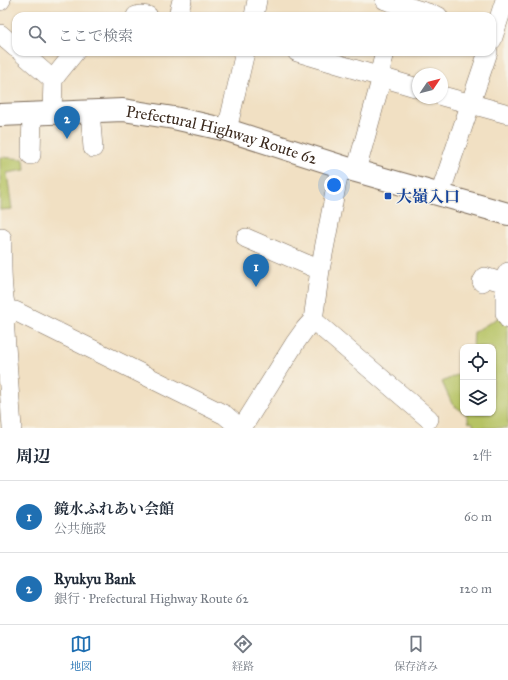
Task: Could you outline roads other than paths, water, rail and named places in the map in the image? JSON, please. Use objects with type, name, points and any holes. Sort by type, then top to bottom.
[{"type":"main road","name":"Prefectural Highway Route 62","points":[[0,115],[123,110],[174,118],[227,130],[348,168],[508,214]]},
{"type":"street","points":[[179,12],[182,0]]},
{"type":"street","points":[[255,12],[257,0]]},
{"type":"street","points":[[497,36],[505,0]]},
{"type":"street","points":[[395,5],[422,12]]},
{"type":"street","points":[[0,34],[12,44]]},
{"type":"street","points":[[26,56],[53,80]]},
{"type":"street","points":[[31,155],[42,113],[53,80],[72,56]]},
{"type":"street","points":[[227,130],[245,56]]},
{"type":"street","points":[[311,56],[412,86]]},
{"type":"street","points":[[12,428],[4,393],[4,319],[15,311],[225,415],[241,428],[294,343],[305,328],[314,320],[320,270],[348,168],[380,84],[380,76],[385,56]]},
{"type":"street","points":[[440,194],[487,56]]},
{"type":"street","points":[[448,98],[508,114]]},
{"type":"street","points":[[90,111],[93,148]]},
{"type":"street","points":[[2,238],[4,297],[6,310],[9,315]]},
{"type":"street","points":[[246,238],[320,270]]},
{"type":"street","points":[[482,282],[485,277],[507,278],[505,312],[508,319]]},
{"type":"street","points":[[314,320],[429,419]]},
{"type":"place","name":"Ryukyu Bank","points":[[67,139]]},
{"type":"place","name":"大嶺入口","points":[[388,196]]},
{"type":"place","name":"鏡水ふれあい会館","points":[[256,287]]}]
